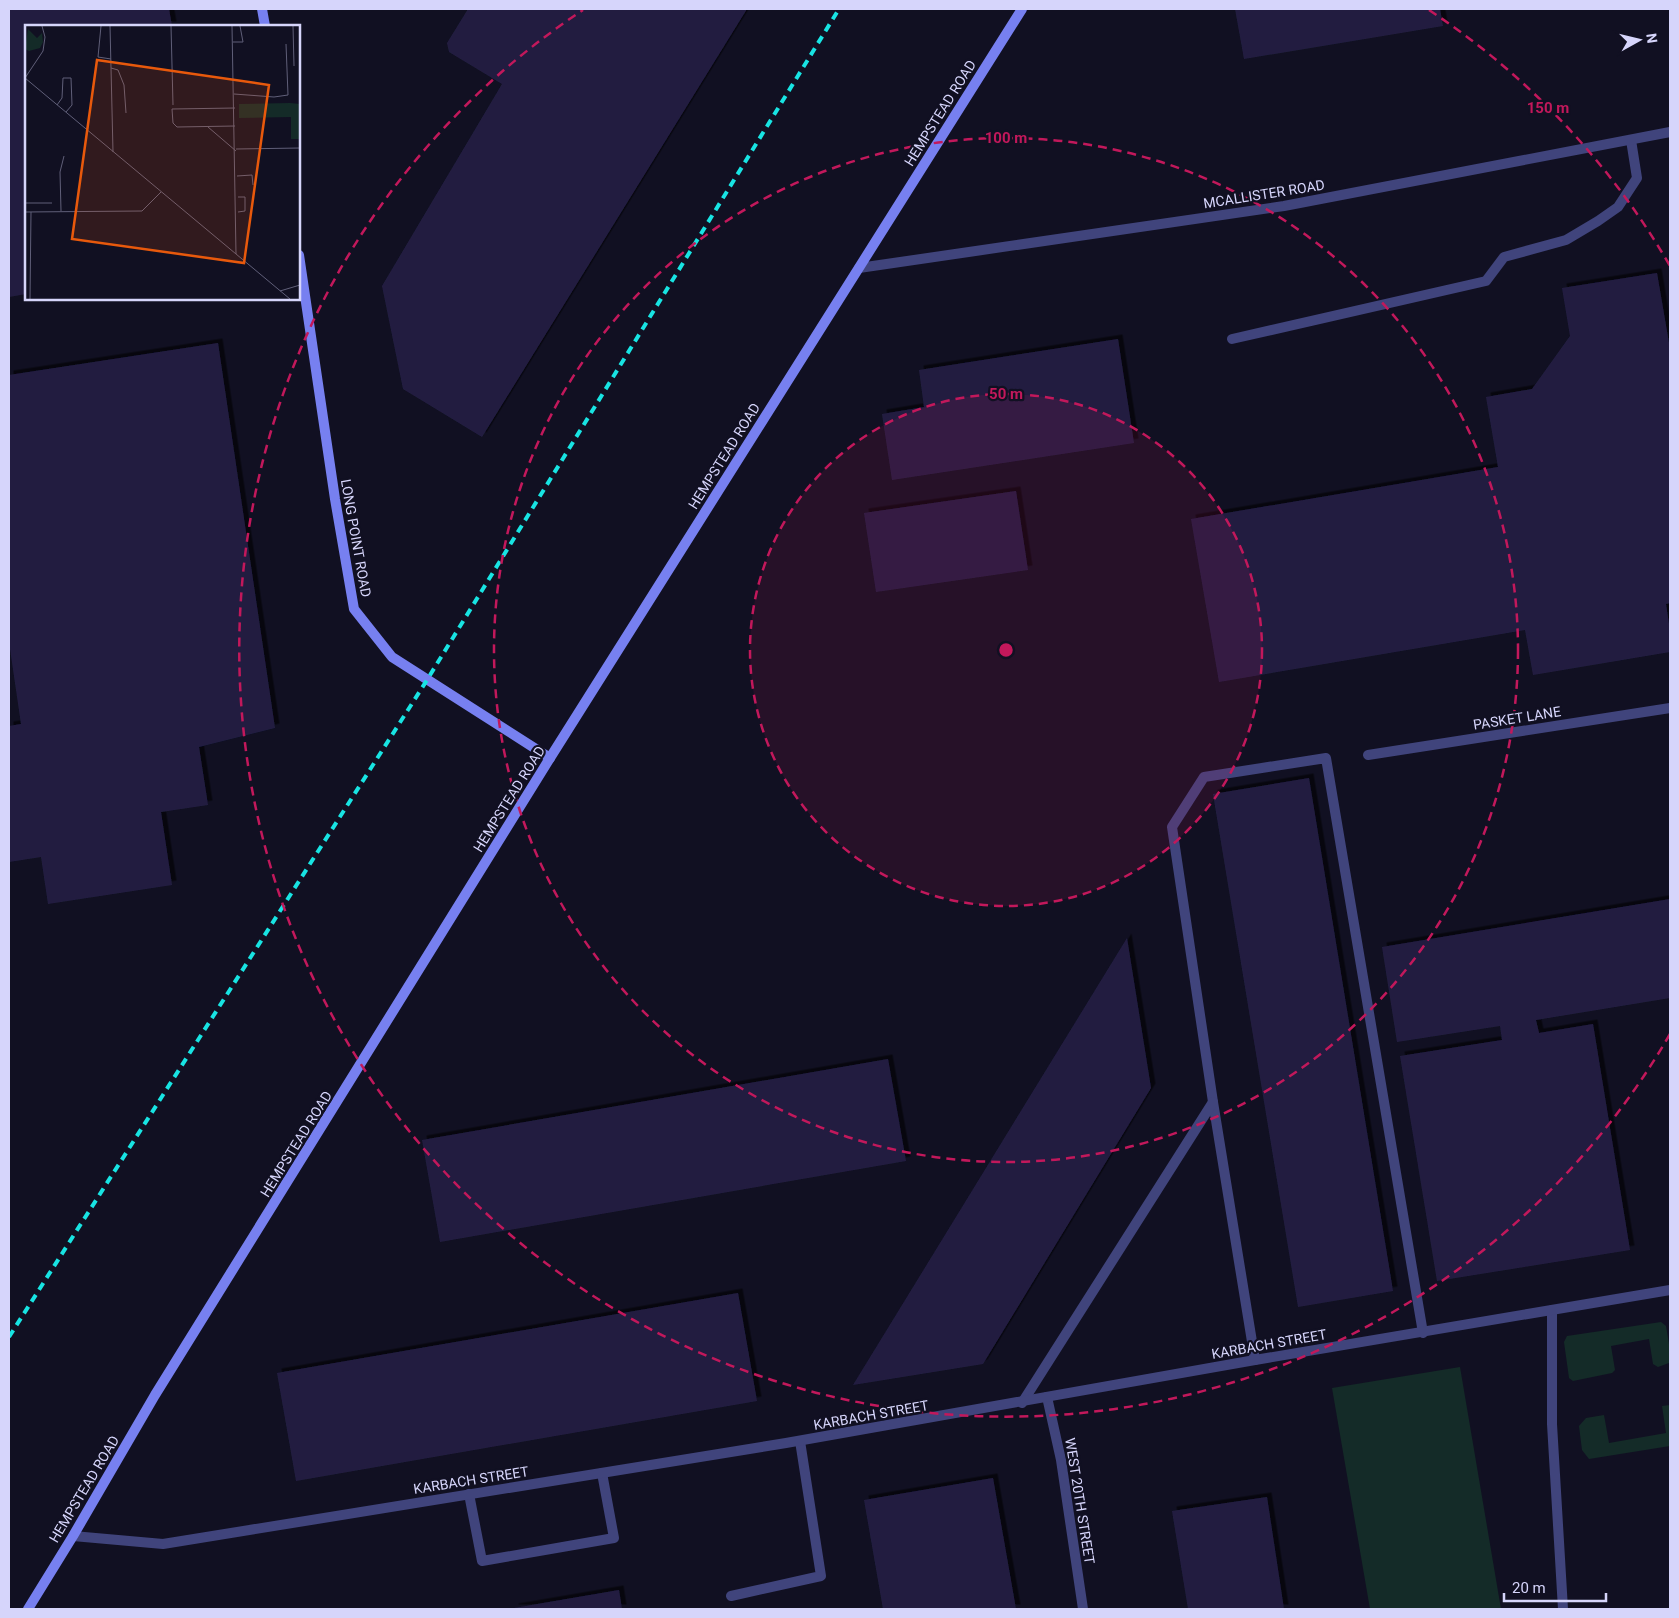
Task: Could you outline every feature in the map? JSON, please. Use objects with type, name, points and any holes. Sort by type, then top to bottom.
[{"type":"main road","points":[[262,9],[265,25]]},
{"type":"main road","name":"HEMPSTEAD ROAD","points":[[28,1609],[155,1395],[550,758],[1022,9]]},
{"type":"main road","name":"LONG POINT ROAD","points":[[300,263],[335,499],[354,608],[392,657],[550,758]]},
{"type":"street","name":"MCALLISTER ROAD","points":[[859,268],[1284,206],[1670,132]]},
{"type":"street","points":[[1232,339],[1486,281],[1504,257],[1566,240],[1618,207],[1636,178],[1631,140]]},
{"type":"street","name":"PASKET LANE","points":[[1368,755],[1670,708]]},
{"type":"street","points":[[1255,1360],[1213,1102],[1172,827],[1204,777],[1326,758],[1423,1333]]},
{"type":"street","points":[[1022,1403],[1213,1102]]},
{"type":"street","name":"KARBACH STREET","points":[[73,1536],[163,1544],[800,1441],[1255,1360],[1670,1290]]},
{"type":"street","points":[[1552,1310],[1552,1424],[1563,1609]]},
{"type":"street","name":"WEST 20TH STREET","points":[[1047,1397],[1061,1460],[1083,1609]]},
{"type":"street","points":[[731,1596],[821,1576],[800,1441]]},
{"type":"street","points":[[469,1494],[482,1560],[614,1538],[602,1473]]},
{"type":"green space","points":[[1661,1322],[1666,1326],[1670,1350],[1669,1363],[1658,1367],[1653,1364],[1649,1339],[1611,1346],[1615,1370],[1612,1373],[1573,1381],[1569,1378],[1564,1342],[1567,1336]]},
{"type":"green space","points":[[1460,1367],[1501,1609],[1370,1609],[1332,1388]]},
{"type":"green space","points":[[1670,1405],[1670,1446],[1589,1459],[1582,1450],[1579,1426],[1586,1418],[1604,1415],[1609,1443],[1666,1433],[1662,1406]]},
{"type":"building","points":[[9,9],[169,9],[172,25],[25,25],[25,294],[9,297]]},
{"type":"building","points":[[468,9],[747,9],[482,437],[403,389],[382,286],[502,84],[449,52],[447,43]]},
{"type":"building","points":[[1235,9],[1440,9],[1443,26],[1244,59]]},
{"type":"building","points":[[1657,273],[1670,349],[1670,603],[1666,604],[1670,631],[1670,652],[1533,675],[1525,630],[1219,682],[1191,519],[1498,467],[1486,397],[1532,389],[1570,336],[1562,288]]},
{"type":"building","points":[[1118,339],[1134,443],[892,480],[882,414],[924,407],[919,370]]},
{"type":"building","points":[[218,343],[275,728],[199,747],[208,805],[161,812],[172,885],[48,904],[41,857],[9,862],[9,726],[21,724],[9,642],[9,375]]},
{"type":"building","points":[[1016,491],[1028,570],[876,592],[864,513]]},
{"type":"building","points":[[1309,778],[1393,1291],[1298,1307],[1213,794]]},
{"type":"building","points":[[1670,899],[1670,998],[1536,1020],[1539,1033],[1593,1024],[1630,1250],[1437,1281],[1400,1056],[1502,1040],[1500,1026],[1397,1042],[1382,947]]},
{"type":"building","points":[[1127,938],[1151,1088],[983,1364],[853,1385]]},
{"type":"building","points":[[888,1059],[906,1161],[440,1242],[422,1140]]},
{"type":"building","points":[[738,1293],[757,1401],[296,1481],[277,1373]]},
{"type":"building","points":[[993,1478],[1016,1609],[883,1609],[864,1500]]},
{"type":"building","points":[[1267,1497],[1284,1609],[1188,1609],[1172,1511]]},
{"type":"building","points":[[619,1590],[622,1609],[514,1609],[514,1608]]},
{"type":"railway","points":[[9,1337],[427,680],[839,9]]}]
